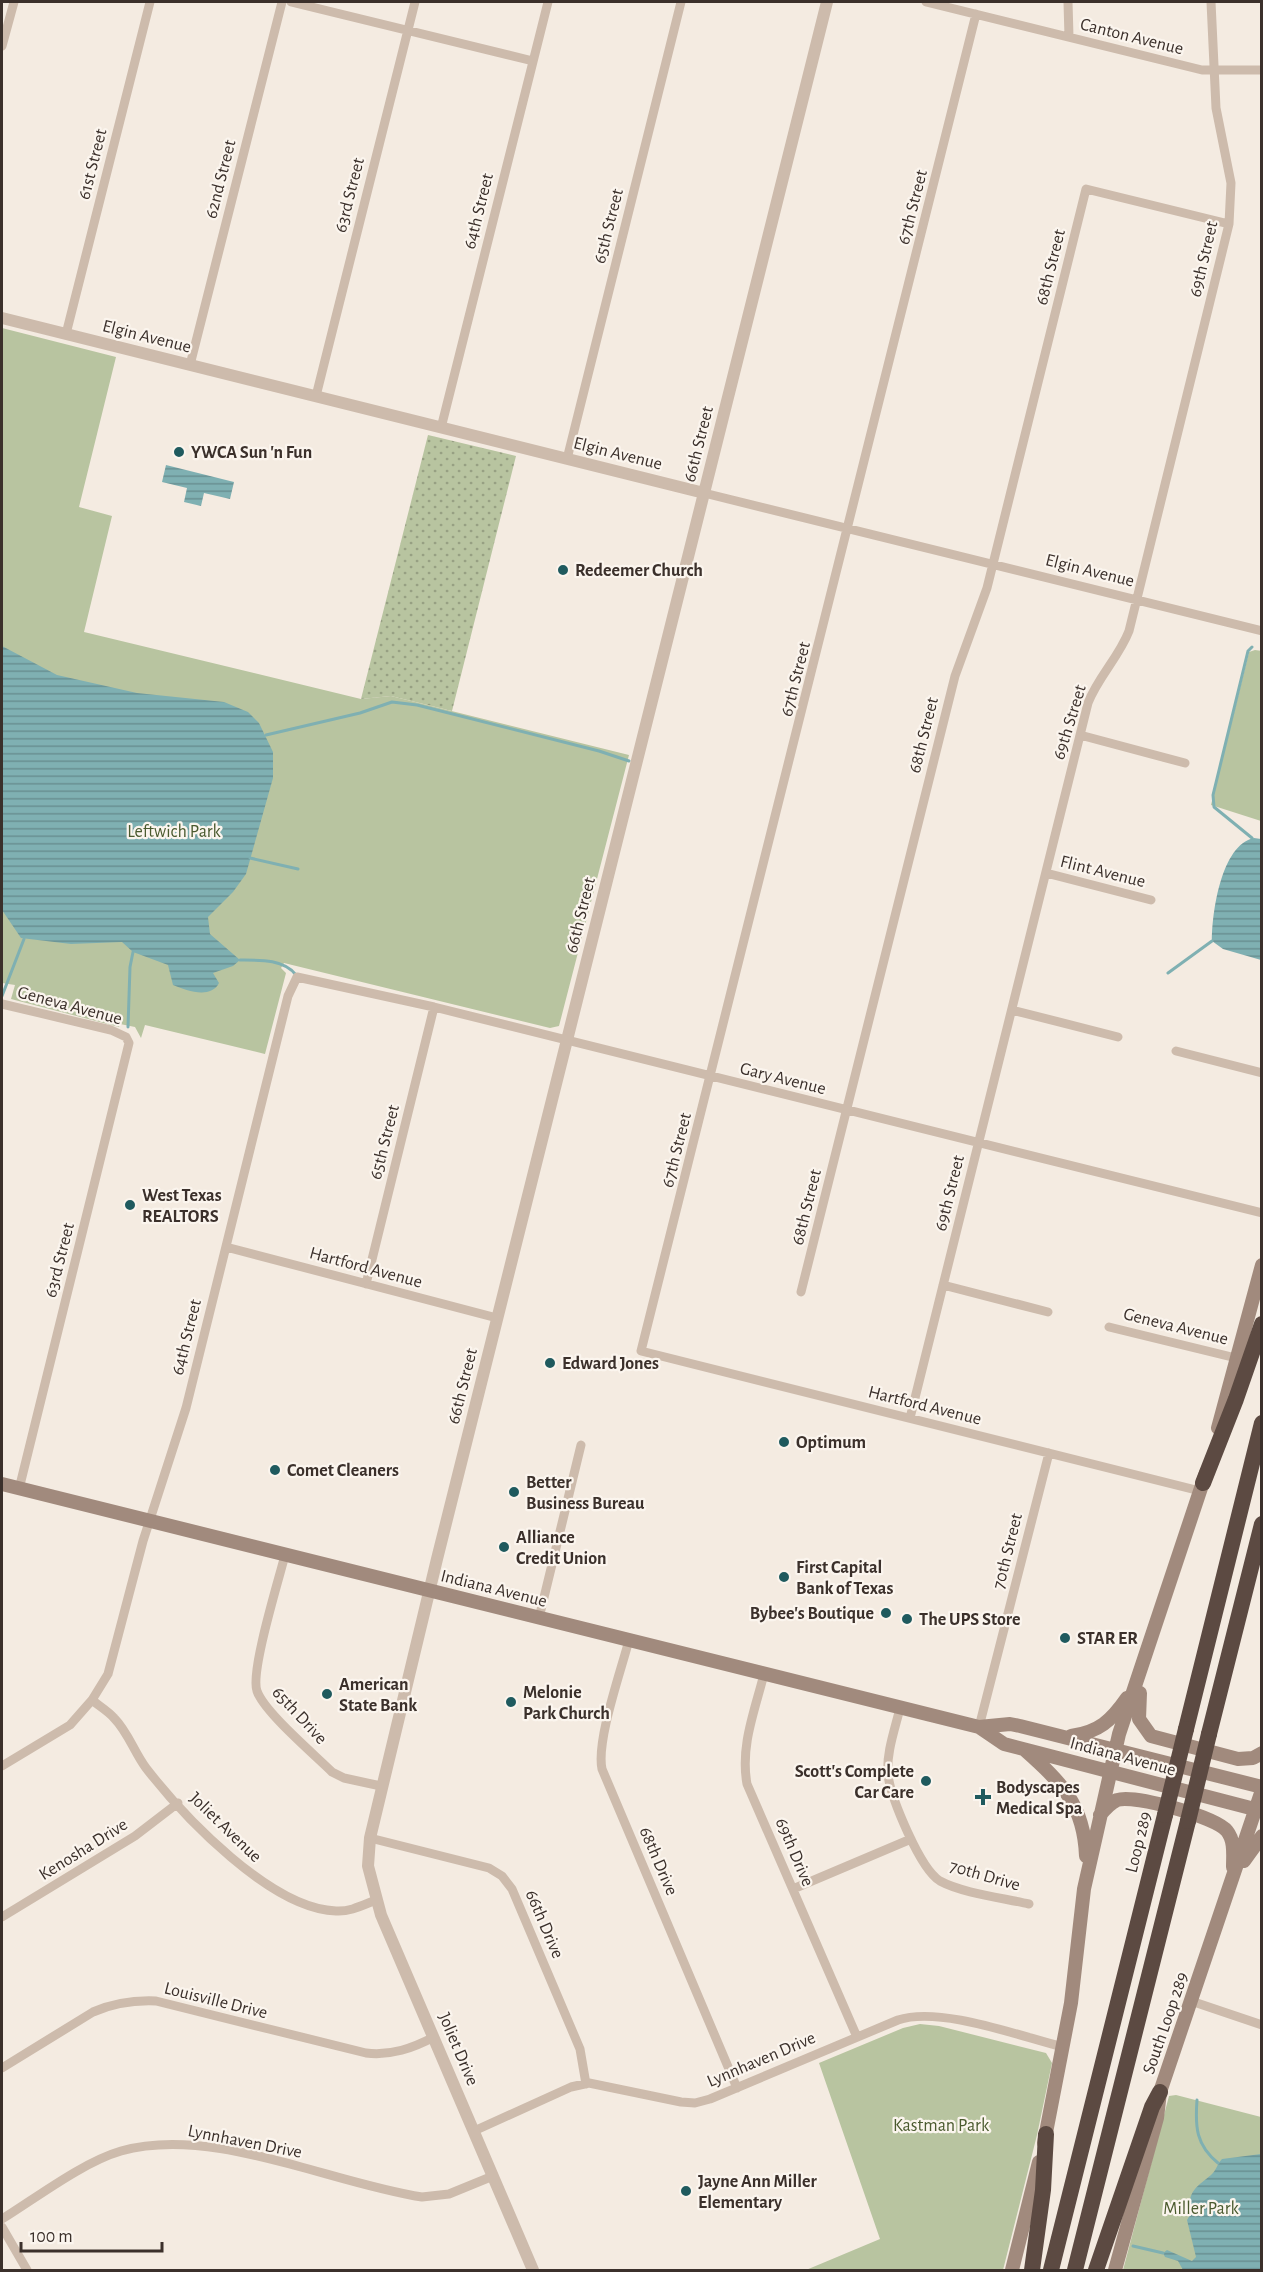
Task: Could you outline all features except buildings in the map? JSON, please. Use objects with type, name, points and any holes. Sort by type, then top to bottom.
[{"type":"highway","points":[[1202,1487],[1262,1324]]},
{"type":"highway","name":"Loop 289","points":[[1051,2271],[1262,1424]]},
{"type":"highway","points":[[1076,2271],[1262,1524]]},
{"type":"highway","points":[[1096,2271],[1152,2107],[1160,2092]]},
{"type":"highway","points":[[1032,2271],[1043,2190],[1046,2134]]},
{"type":"main road","points":[[1012,2271],[1046,2134],[1064,2047],[1084,1889],[1115,1749],[1202,1487],[1262,1265]]},
{"type":"main road","name":"Indiana Avenue","points":[[2,1484],[900,1708],[979,1727],[1010,1724],[1065,1736],[1262,1789]]},
{"type":"main road","points":[[1065,1736],[1083,1734],[1107,1724],[1141,1673]]},
{"type":"main road","points":[[1141,1673],[1139,1719],[1143,1729],[1151,1736],[1238,1759],[1253,1758],[1262,1753]]},
{"type":"main road","name":"Indiana Avenue","points":[[979,1727],[1004,1744],[1259,1810]]},
{"type":"main road","points":[[1024,1749],[1058,1779],[1079,1813],[1086,1836],[1084,1889]]},
{"type":"main road","name":"South Loop 289","points":[[1115,2271],[1157,2118],[1160,2092],[1233,1878],[1259,1810],[1262,1789]]},
{"type":"main road","points":[[1100,1815],[1118,1800],[1129,1798],[1212,1819],[1228,1833],[1233,1846],[1233,1878]]},
{"type":"main road","points":[[1233,1878],[1262,1836]]},
{"type":"street","points":[[2,46],[14,2]]},
{"type":"street","name":"61st Street","points":[[66,334],[150,2]]},
{"type":"street","name":"62nd Street","points":[[190,365],[282,2]]},
{"type":"street","points":[[291,2],[533,61]]},
{"type":"street","name":"63rd Street","points":[[316,396],[415,2]]},
{"type":"street","name":"64th Street","points":[[441,428],[548,2]]},
{"type":"street","name":"65th Street","points":[[567,459],[681,2]]},
{"type":"street","name":"66th Street","points":[[370,1838],[497,1318],[827,2]]},
{"type":"street","name":"Canton Avenue","points":[[926,2],[1215,72],[1262,70]]},
{"type":"street","points":[[1068,2],[1069,37]]},
{"type":"street","name":"69th Street","points":[[910,1418],[1080,735],[1091,695],[1125,644],[1229,224],[1231,183],[1216,108],[1211,2]]},
{"type":"street","name":"67th Street","points":[[641,1351],[712,1077],[976,14]]},
{"type":"street","name":"68th Street","points":[[801,1292],[955,676],[982,604],[993,565],[1086,189],[1229,224]]},
{"type":"street","name":"Elgin Avenue","points":[[2,318],[1262,631]]},
{"type":"street","points":[[1080,735],[1185,763]]},
{"type":"street","name":"Flint Avenue","points":[[1046,873],[1151,900]]},
{"type":"street","name":"64th Street","points":[[2,1766],[70,1725],[92,1700],[108,1674],[149,1521],[186,1407],[288,996],[297,977]]},
{"type":"street","name":"Gary Avenue","points":[[297,977],[434,1007],[1262,1213]]},
{"type":"street","name":"Geneva Avenue","points":[[2,1004],[111,1030],[128,1040]]},
{"type":"street","name":"65th Street","points":[[366,1284],[434,1007]]},
{"type":"street","points":[[1012,1010],[1118,1037]]},
{"type":"street","name":"63rd Street","points":[[19,1489],[126,1063],[128,1040]]},
{"type":"street","points":[[1176,1051],[1262,1073]]},
{"type":"street","name":"Hartford Avenue","points":[[226,1247],[497,1318]]},
{"type":"street","points":[[943,1285],[1048,1311]]},
{"type":"street","name":"Geneva Avenue","points":[[1108,1327],[1236,1358]]},
{"type":"street","name":"Hartford Avenue","points":[[641,1351],[1049,1453],[1202,1487]]},
{"type":"street","points":[[539,1618],[581,1445]]},
{"type":"street","name":"70th Street","points":[[979,1727],[1049,1453]]},
{"type":"street","name":"65th Drive","points":[[285,1555],[258,1667],[257,1691],[275,1715],[332,1772],[344,1778],[381,1786]]},
{"type":"street","name":"68th Drive","points":[[629,1640],[604,1736],[600,1757],[602,1769],[737,2088]]},
{"type":"street","name":"69th Drive","points":[[764,1674],[746,1742],[747,1784],[857,2037]]},
{"type":"street","points":[[246,1694],[257,1691]]},
{"type":"street","name":"Joliet Avenue","points":[[92,1700],[114,1718],[144,1766],[237,1863],[254,1877],[288,1896],[336,1911],[345,1911],[376,1899]]},
{"type":"street","name":"70th Drive","points":[[900,1708],[892,1740],[888,1774],[911,1839],[928,1871],[941,1881],[1029,1904]]},
{"type":"street","name":"Kenosha Drive","points":[[2,1917],[135,1836],[178,1803]]},
{"type":"street","name":"Joliet Drive","points":[[370,1838],[368,1866],[376,1899],[533,2271]]},
{"type":"street","name":"66th Drive","points":[[370,1838],[489,1868],[502,1876],[512,1888],[580,2049],[586,2084]]},
{"type":"street","points":[[793,1889],[911,1839]]},
{"type":"street","name":"Louisville Drive","points":[[2,2068],[93,2012],[109,2006],[140,2000],[156,2001],[370,2054],[382,2055],[400,2051],[434,2037]]},
{"type":"street","points":[[1191,2001],[1262,2025]]},
{"type":"street","name":"Lynnhaven Drive","points":[[474,2131],[571,2087],[586,2084],[695,2103],[909,2017],[927,2015],[1064,2047]]},
{"type":"street","name":"Lynnhaven Drive","points":[[2,2219],[98,2160],[120,2151],[166,2144],[212,2147],[422,2197],[450,2194],[493,2176]]},
{"type":"street","points":[[2,2228],[27,2271]]},
{"type":"green space","name":"Leftwich Park","points":[[2,328],[116,357],[79,507],[112,516],[84,632],[361,699],[391,696],[629,755],[559,1026],[550,1028],[284,963],[281,968],[286,973],[265,1054],[145,1025],[141,1038],[135,1027],[120,1024],[119,1027],[11,999],[15,985],[2,983]]},
{"type":"green space","points":[[428,435],[516,456],[452,711],[391,696],[361,699]]},
{"type":"green space","points":[[1262,651],[1261,821],[1211,805],[1249,652]]},
{"type":"green space","name":"Kastman Park","points":[[920,2024],[939,2026],[1046,2053],[1052,2063],[1037,2135],[1003,2270],[806,2270],[880,2239],[819,2063],[903,2028]]},
{"type":"green space","name":"Miller Park","points":[[1176,2095],[1261,2117],[1261,2270],[1123,2270],[1169,2096]]},
{"type":"water","points":[[166,465],[234,482],[230,499],[204,493],[201,506],[184,502],[187,488],[162,482]]},
{"type":"water","points":[[2,646],[57,675],[137,693],[224,702],[248,712],[259,723],[273,752],[273,778],[246,874],[233,892],[208,917],[210,934],[240,960],[233,966],[213,973],[219,983],[215,988],[198,992],[173,985],[168,965],[133,952],[122,942],[71,944],[21,938],[2,910]]},
{"type":"water","points":[[1254,838],[1261,839],[1261,960],[1223,949],[1212,941],[1214,914],[1226,866],[1243,843]]},
{"type":"water","points":[[1261,2154],[1261,2270],[1183,2270],[1178,2261],[1165,2257],[1163,2253],[1167,2250],[1192,2261],[1196,2257],[1187,2220],[1190,2215],[1191,2196],[1193,2191],[1213,2173],[1222,2159]]},
{"type":"waterway","points":[[1252,647],[1248,651],[1213,795],[1214,807],[1252,838]]},
{"type":"waterway","points":[[266,735],[360,713],[392,702],[417,705],[599,751],[629,761]]},
{"type":"waterway","points":[[250,858],[298,869]]},
{"type":"waterway","points":[[2,996],[24,939]]},
{"type":"waterway","points":[[1168,973],[1212,941]]},
{"type":"waterway","points":[[128,1027],[130,967],[133,952]]},
{"type":"waterway","points":[[240,960],[278,963],[296,975]]},
{"type":"waterway","points":[[1197,2100],[1198,2135],[1205,2149],[1218,2163]]},
{"type":"waterway","points":[[1133,2246],[1163,2253]]},
{"type":"place","name":"YWCA Sun 'n Fun","points":[[179,452]]},
{"type":"place","name":"Redeemer Church","points":[[563,570]]},
{"type":"place","name":"West Texas REALTORS","points":[[130,1205]]},
{"type":"place","name":"Edward Jones","points":[[550,1363]]},
{"type":"place","name":"Optimum","points":[[784,1442]]},
{"type":"place","name":"Comet Cleaners","points":[[275,1470]]},
{"type":"place","name":"Better Business Bureau","points":[[514,1492]]},
{"type":"place","name":"Alliance Credit Union","points":[[504,1547]]},
{"type":"place","name":"First Capital Bank of Texas","points":[[784,1577]]},
{"type":"place","name":"Bybee's Boutique","points":[[886,1613]]},
{"type":"place","name":"The UPS Store","points":[[907,1619]]},
{"type":"place","name":"STAR ER","points":[[1065,1638]]},
{"type":"place","name":"American State Bank","points":[[327,1694]]},
{"type":"place","name":"Melonie Park Church","points":[[511,1702]]},
{"type":"place","name":"Scott's Complete Car Care","points":[[926,1781]]},
{"type":"place","name":"Bodyscapes Medical Spa","points":[[983,1797]]},
{"type":"place","name":"Jayne Ann Miller Elementary","points":[[686,2191]]}]
